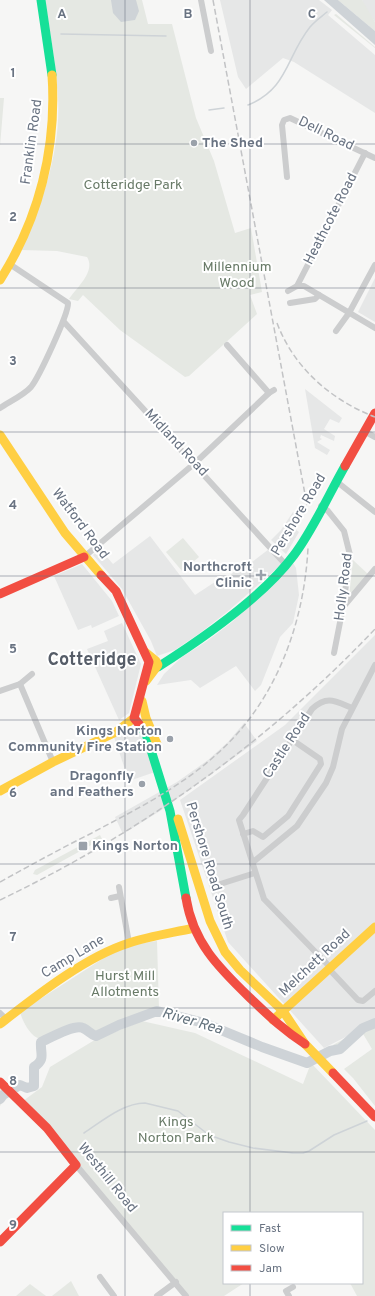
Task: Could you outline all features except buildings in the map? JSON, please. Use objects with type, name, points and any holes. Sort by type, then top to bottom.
[{"type":"main road","name":"Franklin Road","points":[[0,280],[11,265],[26,234],[44,181],[50,139],[53,95],[50,56],[41,0]]},
{"type":"main road","name":"Pershore Road","points":[[153,664],[172,658],[208,634],[286,565],[297,551],[373,416]]},
{"type":"main road","name":"Watford Road","points":[[0,435],[65,533],[84,557],[116,591],[145,652],[153,664]]},
{"type":"main road","points":[[0,594],[84,557]]},
{"type":"main road","points":[[0,791],[53,762],[116,732],[139,716],[143,685],[153,664]]},
{"type":"main road","name":"Pershore Road South","points":[[139,716],[153,732],[172,795],[180,872],[194,928],[218,967],[282,1029],[305,1044]]},
{"type":"main road","name":"Pershore Road South","points":[[139,716],[210,922],[224,952],[240,970],[283,1012],[305,1044],[375,1117]]},
{"type":"main road","name":"Camp Lane","points":[[2,1018],[102,954],[129,943],[194,928],[210,922]]},
{"type":"main road","name":"Melchett Road","points":[[273,1020],[375,927]]},
{"type":"main road","name":"Westhill Road","points":[[2,1084],[14,1098],[47,1128],[76,1165]]},
{"type":"main road","points":[[0,1242],[76,1165]]},
{"type":"street","points":[[201,0],[211,51]]},
{"type":"street","name":"Dell Road","points":[[287,176],[282,126],[287,118],[293,118],[375,158]]},
{"type":"street","name":"Heathcote Road","points":[[297,286],[365,153]]},
{"type":"street","points":[[0,408],[30,387],[64,322],[69,307],[68,302],[11,265]]},
{"type":"street","points":[[336,331],[350,313],[375,265]]},
{"type":"street","points":[[288,291],[297,286],[304,286],[375,328]]},
{"type":"street","points":[[290,303],[315,299],[319,295]]},
{"type":"street","name":"Midland Road","points":[[64,322],[195,463],[286,565]]},
{"type":"street","points":[[84,557],[195,463],[272,391],[227,346]]},
{"type":"street","points":[[364,431],[375,437]]},
{"type":"street","points":[[336,481],[375,512]]},
{"type":"street","name":"Holly Road","points":[[321,506],[331,514],[344,531],[350,549],[343,607],[334,653]]},
{"type":"street","points":[[343,607],[375,570]]},
{"type":"street","points":[[252,863],[297,826],[323,788],[333,767],[337,743],[352,708],[375,665]]},
{"type":"street","points":[[0,690],[20,684],[32,674]]},
{"type":"street","points":[[20,684],[53,762]]},
{"type":"street","name":"Castle Road","points":[[243,834],[238,820],[243,815],[291,739],[312,709],[323,701],[335,701],[352,708]]},
{"type":"street","points":[[291,739],[320,759],[321,764],[288,816],[263,837],[260,837],[253,831],[243,834],[255,874],[265,901],[330,968],[358,1000],[363,1001],[375,991]]},
{"type":"street","points":[[214,886],[255,874]]},
{"type":"street","points":[[119,887],[129,943]]},
{"type":"street","points":[[112,898],[120,896]]},
{"type":"street","name":"Westhill Road","points":[[76,1165],[176,1282],[186,1296]]},
{"type":"street","points":[[100,1277],[114,1296]]},
{"type":"street","points":[[158,1296],[176,1282]]},
{"type":"street","points":[[289,1296],[286,1290],[294,1287]]},
{"type":"shaded area","points":[[111,0],[136,0],[139,11],[135,20],[121,22],[113,13]]},
{"type":"shaded area","points":[[220,0],[319,0],[332,10],[328,15],[375,55],[375,113],[294,62],[283,58],[246,89],[238,77]]},
{"type":"shaded area","points":[[324,0],[338,0],[375,31],[375,45]]},
{"type":"shaded area","points":[[362,0],[375,0],[375,22],[364,6]]},
{"type":"shaded area","points":[[375,278],[375,322],[358,312]]},
{"type":"shaded area","points":[[305,389],[342,418],[339,423],[330,419],[324,429],[335,436],[334,441],[321,435],[320,438],[322,439],[317,442],[330,450],[327,455],[315,448]]},
{"type":"shaded area","points":[[293,512],[297,517],[298,526],[296,530],[299,532],[286,554],[271,540],[281,530]]},
{"type":"shaded area","points":[[150,536],[195,595],[218,580],[221,583],[243,564],[247,566],[269,549],[283,563],[227,612],[200,633],[175,650],[157,656],[151,641],[122,589],[93,555],[100,549],[113,564]]},
{"type":"shaded area","points":[[293,563],[296,568],[299,595],[293,623],[280,637],[261,685],[255,691],[236,666],[200,688],[191,680],[157,685],[164,674],[182,657],[207,641],[232,622]]},
{"type":"shaded area","points":[[82,564],[112,601],[119,616],[92,628],[91,625],[78,630],[54,576]]},
{"type":"shaded area","points":[[122,623],[141,664],[129,713],[119,720],[87,649],[108,641],[104,631]]},
{"type":"shaded area","points":[[375,635],[375,1022],[324,1048],[228,942],[180,800],[285,725]]},
{"type":"shaded area","points":[[244,723],[257,741],[160,811],[123,834],[115,817],[177,782],[208,760],[228,742]]},
{"type":"shaded area","points":[[130,731],[141,733],[155,772],[129,781],[114,737]]},
{"type":"green space","name":"Cotteridge Park","points":[[45,0],[142,0],[148,24],[172,24],[196,118],[214,161],[235,233],[251,228],[262,292],[250,295],[257,314],[189,376],[185,377],[120,330],[83,295],[78,301],[69,299],[81,284],[87,273],[89,262],[87,257],[57,251],[21,250],[43,194],[49,175],[57,137],[57,85],[53,48]]},
{"type":"green space","points":[[338,0],[362,0],[375,22],[375,31]]},
{"type":"green space","points":[[336,14],[375,47],[375,48],[334,15]]},
{"type":"green space","points":[[0,98],[4,98],[0,146]]},
{"type":"green space","points":[[183,538],[199,557],[182,571],[166,552]]},
{"type":"green space","points":[[353,560],[369,575],[349,597]]},
{"type":"green space","points":[[100,835],[102,839],[37,875],[33,874],[35,870]]},
{"type":"green space","name":"Hurst Mill Allotments","points":[[157,941],[159,1009],[142,1013],[95,1033],[85,1026],[80,1025],[66,1028],[49,1038],[44,1039],[34,1036],[30,1032],[20,1012],[107,956],[129,945]]},
{"type":"green space","name":"Kings Norton Park","points":[[142,1021],[195,1033],[303,1084],[311,1063],[375,1130],[375,1296],[357,1296],[351,1284],[363,1284],[363,1212],[223,1212],[223,1284],[242,1284],[224,1296],[187,1296],[23,1101],[42,1087],[50,1067],[93,1041]]},
{"type":"green space","points":[[375,1022],[375,1106],[344,1069],[372,1049],[362,1032],[354,1042],[340,1052],[333,1045]]},
{"type":"green space","points":[[0,1088],[7,1096],[0,1106]]},
{"type":"green space","points":[[71,1281],[79,1296],[52,1296]]},
{"type":"green space","points":[[30,1284],[46,1296],[16,1296]]},
{"type":"waterway","points":[[248,105],[261,98],[279,81],[302,38],[310,27],[327,12]]},
{"type":"waterway","points":[[61,34],[166,36]]},
{"type":"waterway","points":[[209,110],[224,108]]},
{"type":"waterway","name":"River Rea","points":[[0,1099],[3,1095],[20,1085],[27,1088],[34,1086],[34,1067],[38,1064],[42,1056],[41,1042],[68,1030],[79,1027],[96,1036],[119,1025],[157,1011],[204,1023],[262,1047],[307,1063],[330,1051],[340,1049],[363,1028],[375,1023]]},
{"type":"waterway","points":[[84,1133],[105,1119],[129,1106],[145,1103],[178,1111],[209,1135],[229,1142],[253,1148],[303,1153],[309,1151],[334,1135],[367,1121]]},
{"type":"railway","points":[[213,0],[307,505]]},
{"type":"railway","points":[[277,323],[293,354],[316,380],[329,392],[359,410],[375,417]]},
{"type":"railway","points":[[0,882],[139,808],[172,788],[203,766],[238,732],[256,710],[271,685],[283,660],[293,633],[300,605],[308,548]]},
{"type":"railway","points":[[0,900],[52,874],[103,845],[152,815],[200,782],[291,710],[375,629]]},
{"type":"traffic: fast","points":[[41,0],[52,75]]},
{"type":"traffic: fast","points":[[158,667],[193,644],[249,602],[281,571],[308,534],[345,466]]},
{"type":"traffic: fast","points":[[139,724],[146,734],[170,811],[186,898]]},
{"type":"traffic: slow","points":[[0,280],[14,257],[25,232],[35,208],[42,182],[48,156],[51,129],[53,102],[52,75]]},
{"type":"traffic: slow","points":[[0,435],[65,533],[101,575]]},
{"type":"traffic: slow","points":[[145,652],[156,661],[158,665],[146,681]]},
{"type":"traffic: slow","points":[[142,701],[146,718],[157,744]]},
{"type":"traffic: slow","points":[[0,791],[53,762],[116,732],[134,718]]},
{"type":"traffic: slow","points":[[178,819],[210,921],[225,952],[240,970],[283,1011],[305,1044],[333,1073]]},
{"type":"traffic: slow","points":[[273,1020],[375,927]]},
{"type":"traffic: slow","points":[[0,1024],[78,967],[112,949],[153,936],[194,928]]},
{"type":"traffic: jam","points":[[345,466],[375,413]]},
{"type":"traffic: jam","points":[[0,594],[84,557]]},
{"type":"traffic: jam","points":[[101,575],[116,591],[149,662],[134,718],[139,724]]},
{"type":"traffic: jam","points":[[186,898],[189,914],[194,928],[208,953],[227,975],[269,1016],[305,1044]]},
{"type":"traffic: jam","points":[[333,1073],[375,1117]]},
{"type":"traffic: jam","points":[[0,1082],[47,1128],[76,1165],[0,1242]]},
{"type":"place","name":"The Shed","points":[[194,143]]},
{"type":"place","name":"Northcroft Clinic","points":[[261,575]]},
{"type":"place","name":"Kings Norton Community Fire Station","points":[[170,739]]},
{"type":"place","name":"Dragonfly and Feathers","points":[[142,784]]},
{"type":"place","name":"Kings Norton","points":[[83,846]]},
{"type":"district","name":"Cotteridge","points":[[92,660]]},
{"type":"park label","name":"Millennium Wood","points":[[237,276]]}]
